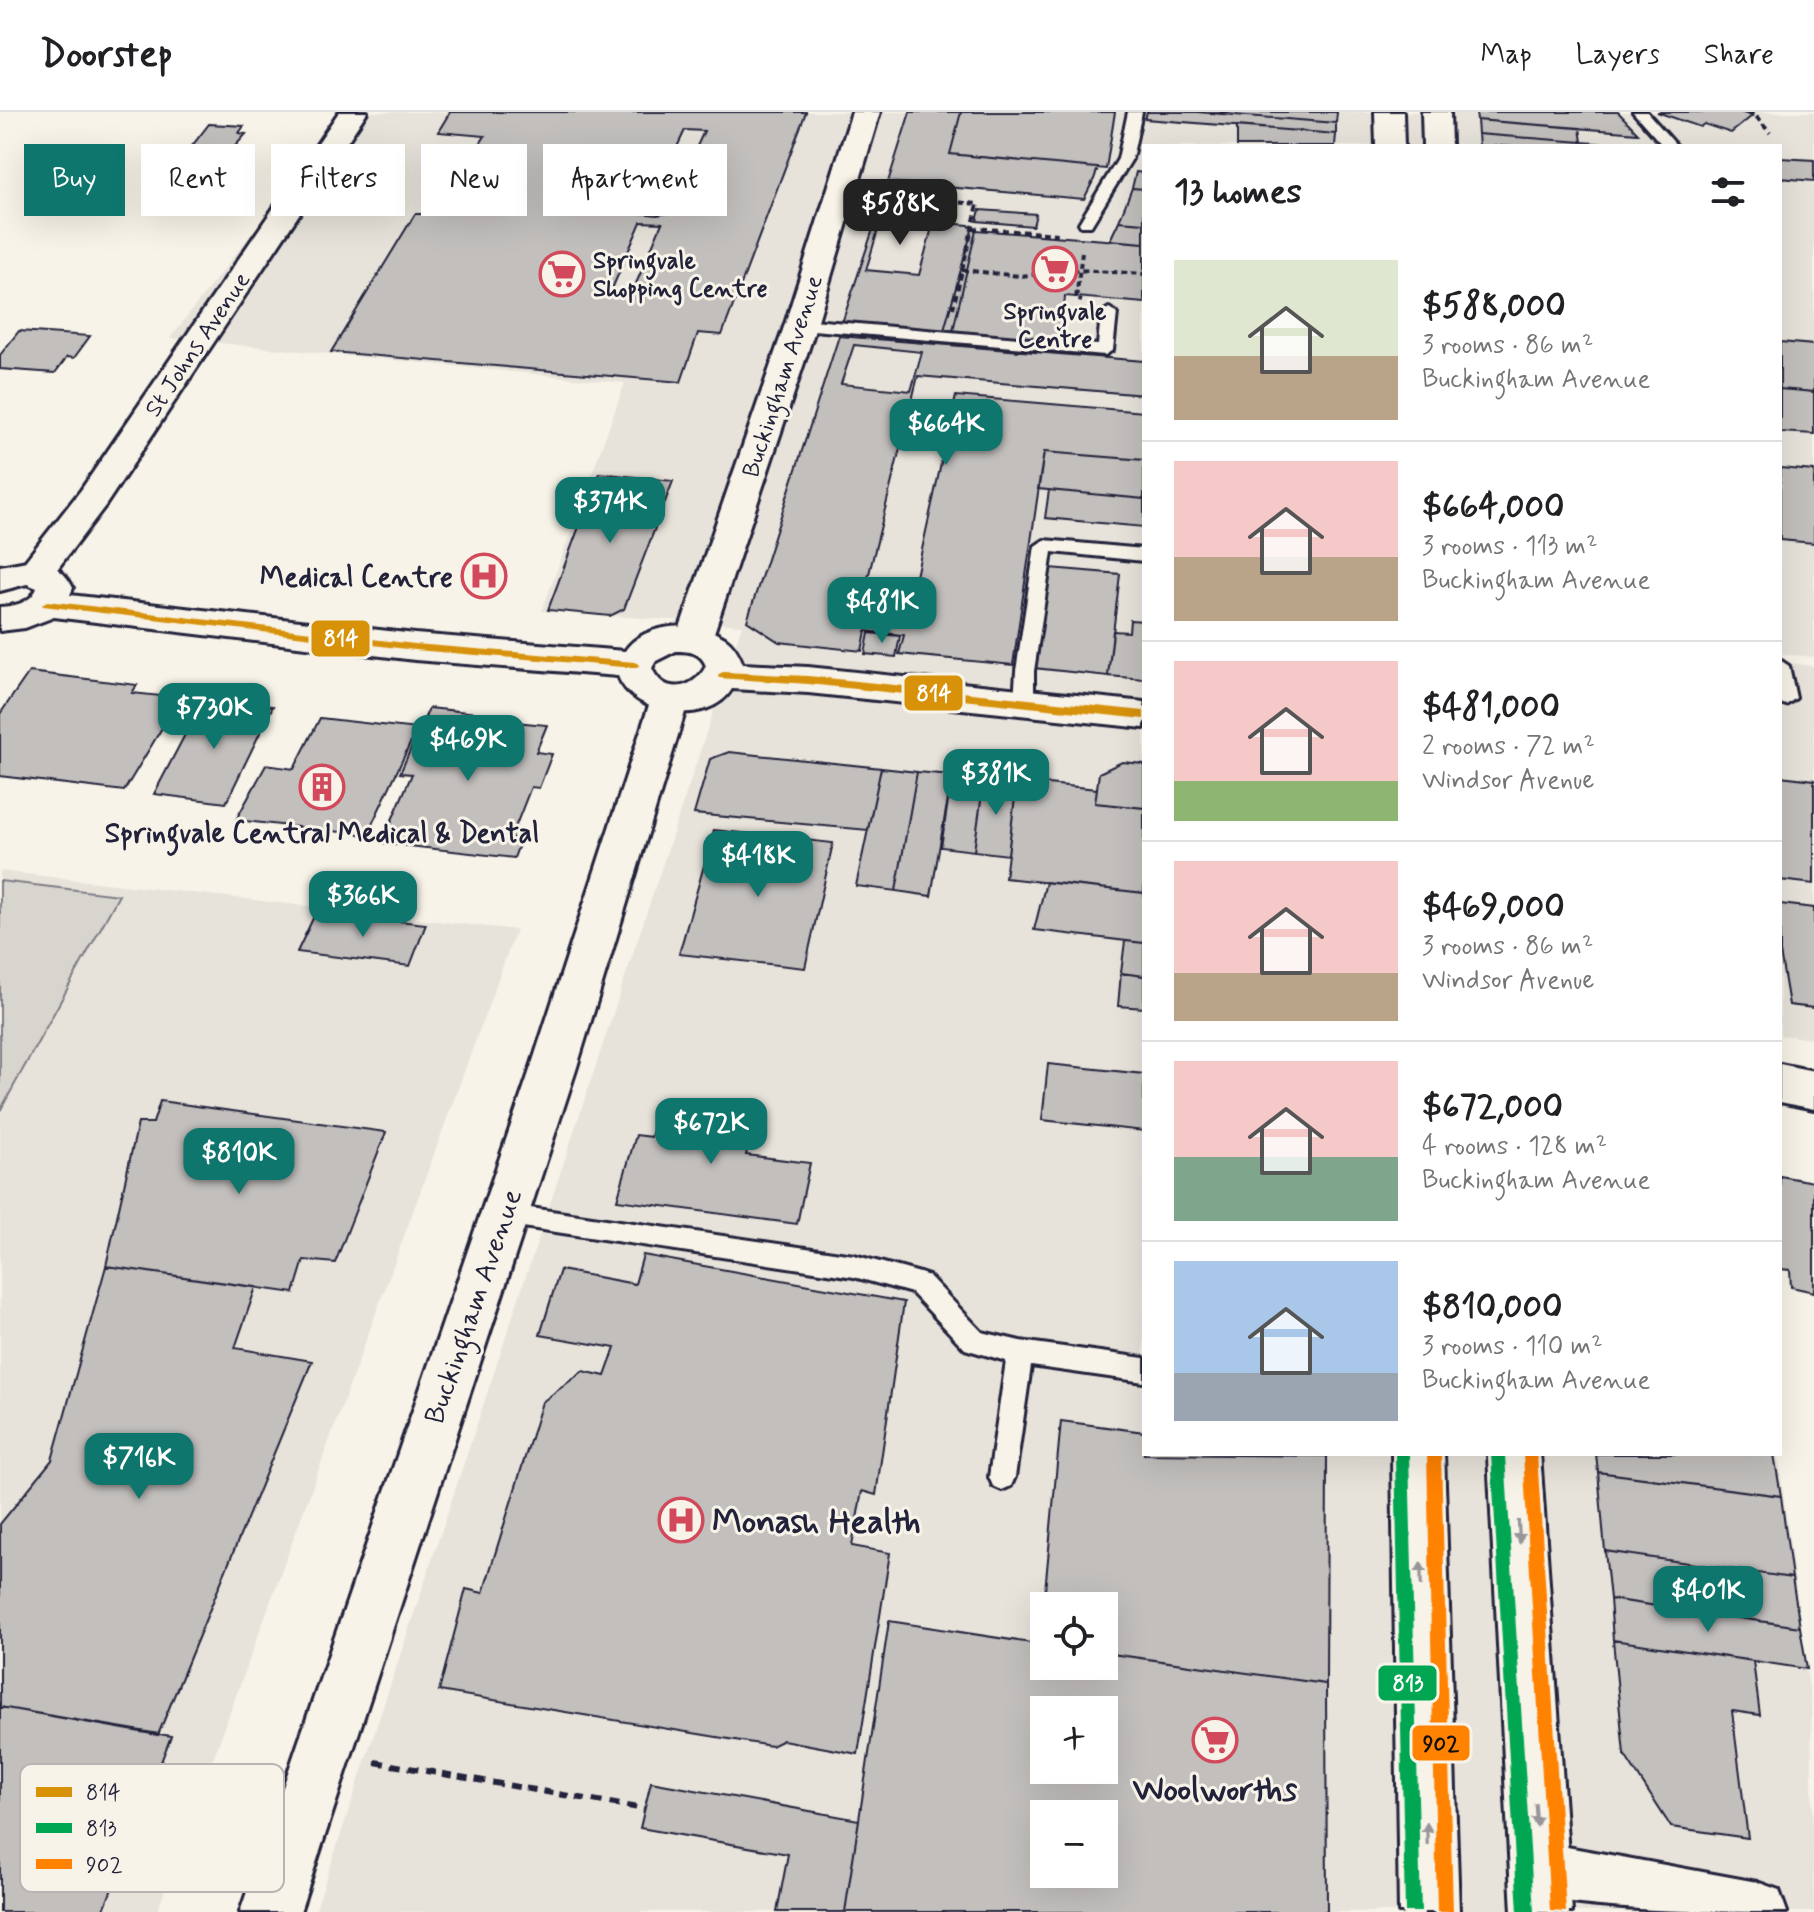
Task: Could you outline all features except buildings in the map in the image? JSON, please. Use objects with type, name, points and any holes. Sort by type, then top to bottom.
[{"type":"main road","name":"St Johns Avenue","points":[[41,588],[93,498],[353,112]]},
{"type":"main road","name":"Buckingham Avenue","points":[[694,639],[801,324],[866,112]]},
{"type":"main road","points":[[1389,112],[1390,144]]},
{"type":"main road","points":[[1436,112],[1437,144]]},
{"type":"main road","points":[[0,579],[14,573],[41,588],[415,647],[635,665]]},
{"type":"main road","points":[[0,619],[24,617],[41,588]]},
{"type":"main road","points":[[669,639],[694,639],[707,643],[723,657],[723,676],[708,691],[683,699],[670,699],[646,691],[634,674],[635,665],[640,656],[657,643],[669,639]]},
{"type":"main road","points":[[723,676],[808,680],[1142,715]]},
{"type":"main road","name":"Buckingham Avenue","points":[[284,1870],[553,1070],[670,699]]},
{"type":"main road","points":[[1782,1083],[1814,1090]]},
{"type":"main road","points":[[1418,1456],[1429,1912]]},
{"type":"main road","points":[[1514,1456],[1541,1892],[1757,1912]]},
{"type":"main road","name":"Buckingham Avenue","points":[[270,1912],[277,1892]]},
{"type":"lane","points":[[1085,230],[1125,159],[1135,112]]},
{"type":"lane","points":[[1640,112],[1668,144]]},
{"type":"lane","points":[[801,324],[1105,350],[1109,313]]},
{"type":"lane","points":[[1024,702],[1025,671],[1044,546],[1142,555]]},
{"type":"lane","points":[[1782,677],[1786,698]]},
{"type":"lane","points":[[503,1214],[854,1266],[920,1284],[974,1341],[1020,1353],[1142,1370]]},
{"type":"lane","points":[[1002,1477],[1020,1353]]},
{"type":"path","points":[[1748,112],[1754,114],[1770,133]]},
{"type":"path","points":[[875,195],[978,204],[947,337]]},
{"type":"path","points":[[972,228],[1085,230],[1076,299],[1109,313]]},
{"type":"path","points":[[962,270],[1020,276],[1079,270],[1142,274]]},
{"type":"path","points":[[323,1753],[644,1809]]},
{"type":"shaded area","points":[[347,112],[1814,112],[1814,657],[1782,654],[1782,144],[1142,144],[1142,1456],[1778,1456],[1811,1704],[1814,1912],[315,1912],[742,625],[542,611],[625,383],[170,338],[271,209],[271,216],[405,216],[405,144],[322,144]]},
{"type":"shaded area","points":[[1782,662],[1814,666],[1814,1039],[1782,1035]]},
{"type":"shaded area","points":[[0,871],[516,930],[211,1764],[20,1764],[20,1892],[164,1892],[157,1912],[0,1912]]},
{"type":"shaded area","points":[[0,881],[119,895],[0,1111]]},
{"type":"transit line","name":"814","points":[[47,604],[415,647],[635,665]]},
{"type":"transit line","name":"814","points":[[723,676],[808,680],[1142,715]]},
{"type":"transit line","name":"813","points":[[1402,1456],[1413,1912]]},
{"type":"transit line","name":"902","points":[[1434,1456],[1445,1912]]},
{"type":"transit line","name":"813","points":[[1498,1456],[1526,1912]]},
{"type":"transit line","name":"902","points":[[1530,1456],[1558,1911]]},
{"type":"place","name":"Springvale Centre","points":[[1055,269]]},
{"type":"place","name":"Springvale Shopping Centre","points":[[562,274]]},
{"type":"place","name":"Medical Centre","points":[[484,576]]},
{"type":"place","name":"Springvale Central Medical & Dental","points":[[322,787]]},
{"type":"place","name":"Monash Health","points":[[681,1520]]},
{"type":"place","name":"Woolworths","points":[[1215,1740]]}]
